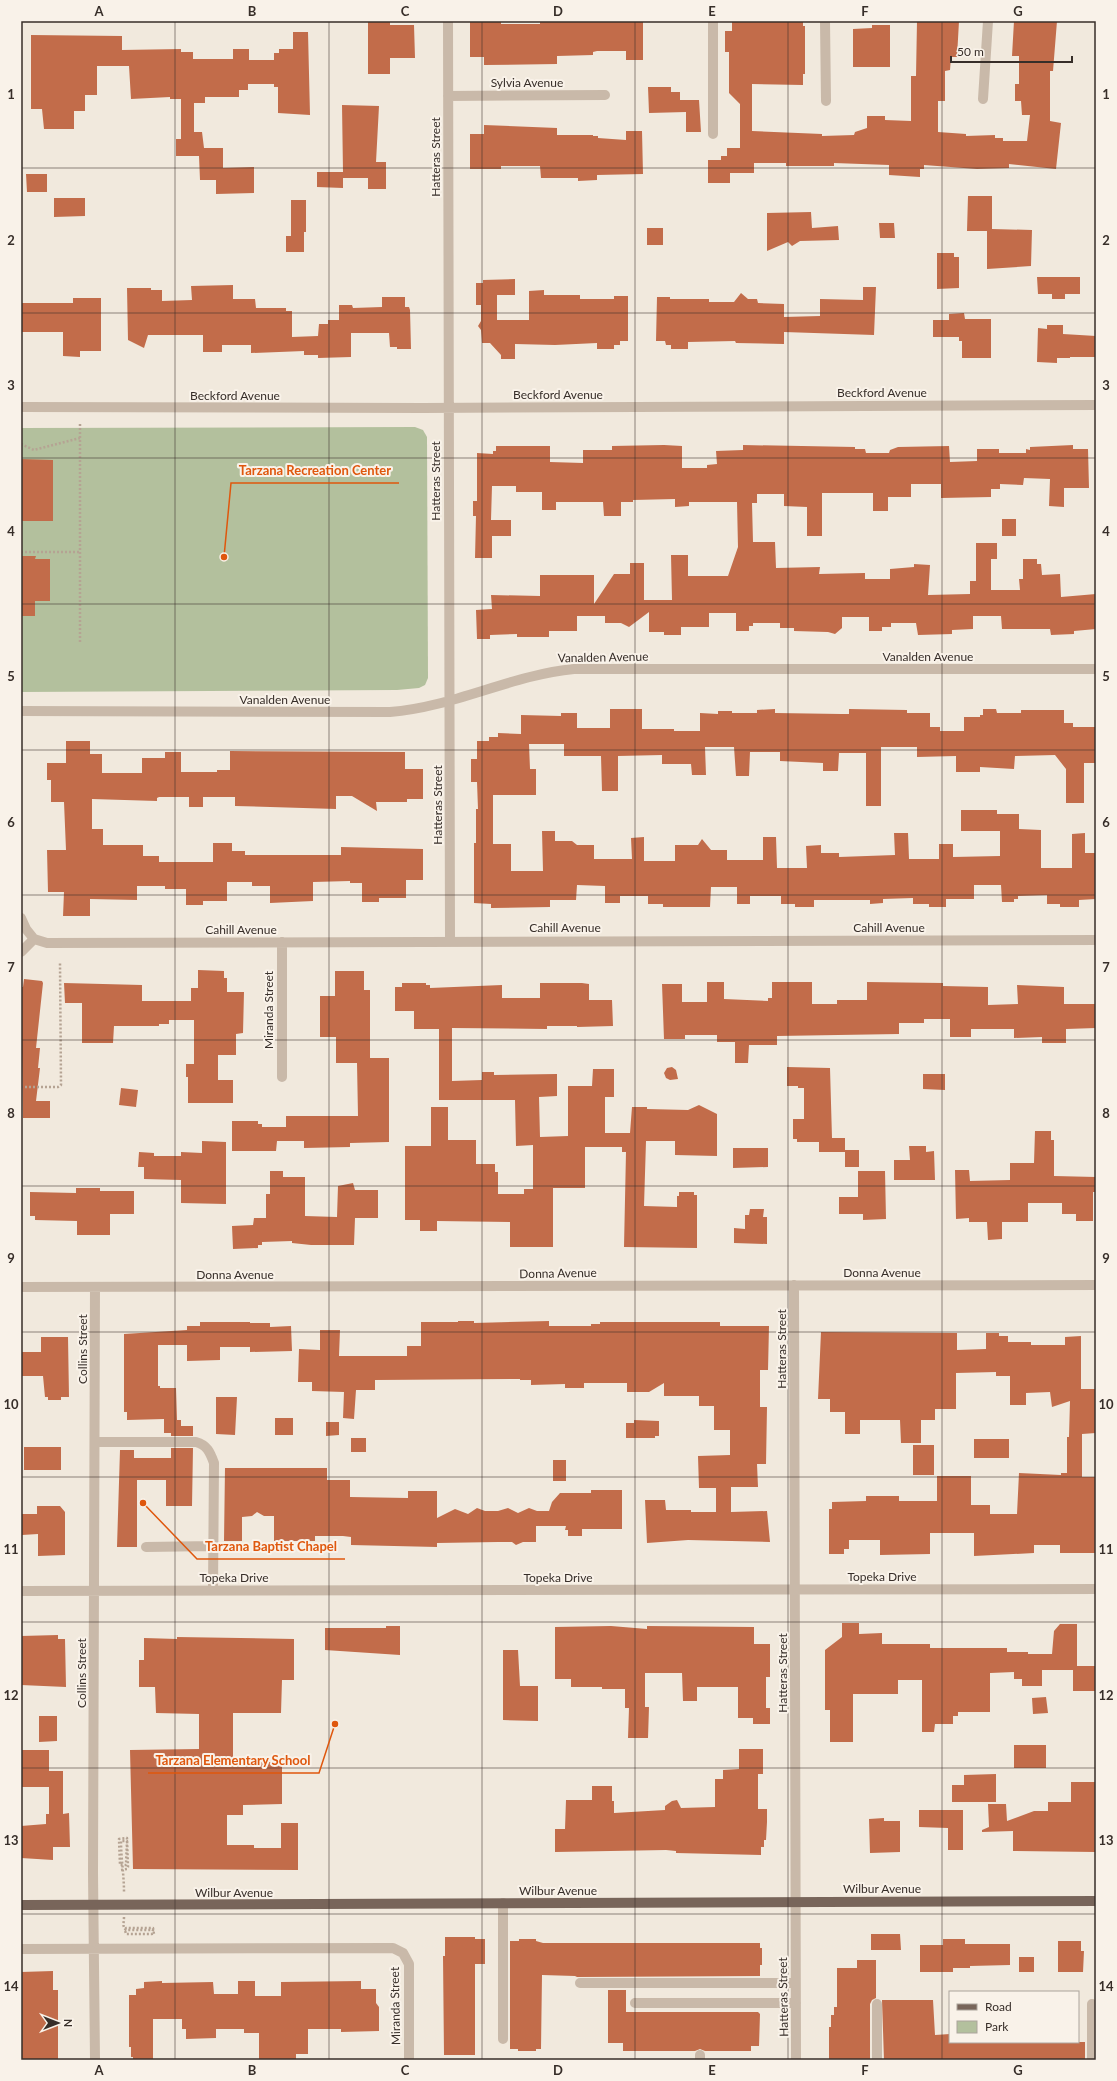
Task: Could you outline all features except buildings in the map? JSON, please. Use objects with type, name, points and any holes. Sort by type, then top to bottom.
[{"type":"main road","name":"Wilbur Avenue","points":[[21,1905],[1096,1901]]},
{"type":"street","name":"Hatteras Street","points":[[448,21],[450,940]]},
{"type":"street","points":[[713,21],[713,134]]},
{"type":"street","points":[[825,21],[826,101]]},
{"type":"street","points":[[983,99],[988,21]]},
{"type":"street","name":"Sylvia Avenue","points":[[448,96],[605,95]]},
{"type":"street","name":"Beckford Avenue","points":[[21,407],[448,408],[1096,404]]},
{"type":"street","name":"Vanalden Avenue","points":[[21,711],[390,712],[416,710],[528,677],[574,669],[1096,669]]},
{"type":"street","points":[[21,918],[26,929],[34,939],[21,952]]},
{"type":"street","name":"Cahill Avenue","points":[[34,939],[47,943],[450,940],[1096,940]]},
{"type":"street","name":"Miranda Street","points":[[282,942],[282,1077]]},
{"type":"street","name":"Donna Avenue","points":[[21,1287],[1096,1284]]},
{"type":"street","name":"Hatteras Street","points":[[794,1285],[796,1590],[796,2060]]},
{"type":"street","name":"Collins Street","points":[[95,1287],[95,2060]]},
{"type":"street","points":[[96,1442],[196,1442],[204,1444],[210,1451],[214,1463],[214,1590]]},
{"type":"street","points":[[146,1547],[214,1546]]},
{"type":"street","name":"Topeka Drive","points":[[21,1591],[1096,1589]]},
{"type":"street","points":[[503,1904],[503,2039]]},
{"type":"street","name":"Miranda Street","points":[[95,1950],[393,1948],[403,1953],[409,1964],[409,2060]]},
{"type":"street","points":[[21,1949],[95,1950]]},
{"type":"street","points":[[580,1983],[796,1983]]},
{"type":"street","points":[[634,2003],[796,2004]]},
{"type":"street","points":[[877,2004],[877,2060]]},
{"type":"street","points":[[1092,2004],[1092,2060]]},
{"type":"path","points":[[80,424],[80,642]]},
{"type":"path","points":[[21,444],[34,450],[80,438]]},
{"type":"path","points":[[21,552],[80,552]]},
{"type":"path","points":[[21,1087],[58,1087],[60,1085],[60,963]]},
{"type":"path","points":[[121,1856],[121,1841],[126,1840],[126,1865],[119,1864],[119,1839],[127,1838],[128,1867],[121,1870]]},
{"type":"path","points":[[126,1930],[152,1930],[152,1934],[126,1934],[125,1930],[126,1928],[154,1930],[153,1935],[126,1935]]},
{"type":"green space","points":[[415,427],[423,430],[427,437],[428,678],[425,685],[419,688],[397,690],[21,692],[21,428]]},
{"type":"place","name":"Tarzana Recreation Center","points":[[224,557]]},
{"type":"place","name":"Tarzana Baptist Chapel","points":[[143,1503]]},
{"type":"place","name":"Tarzana Elementary School","points":[[335,1724]]}]
